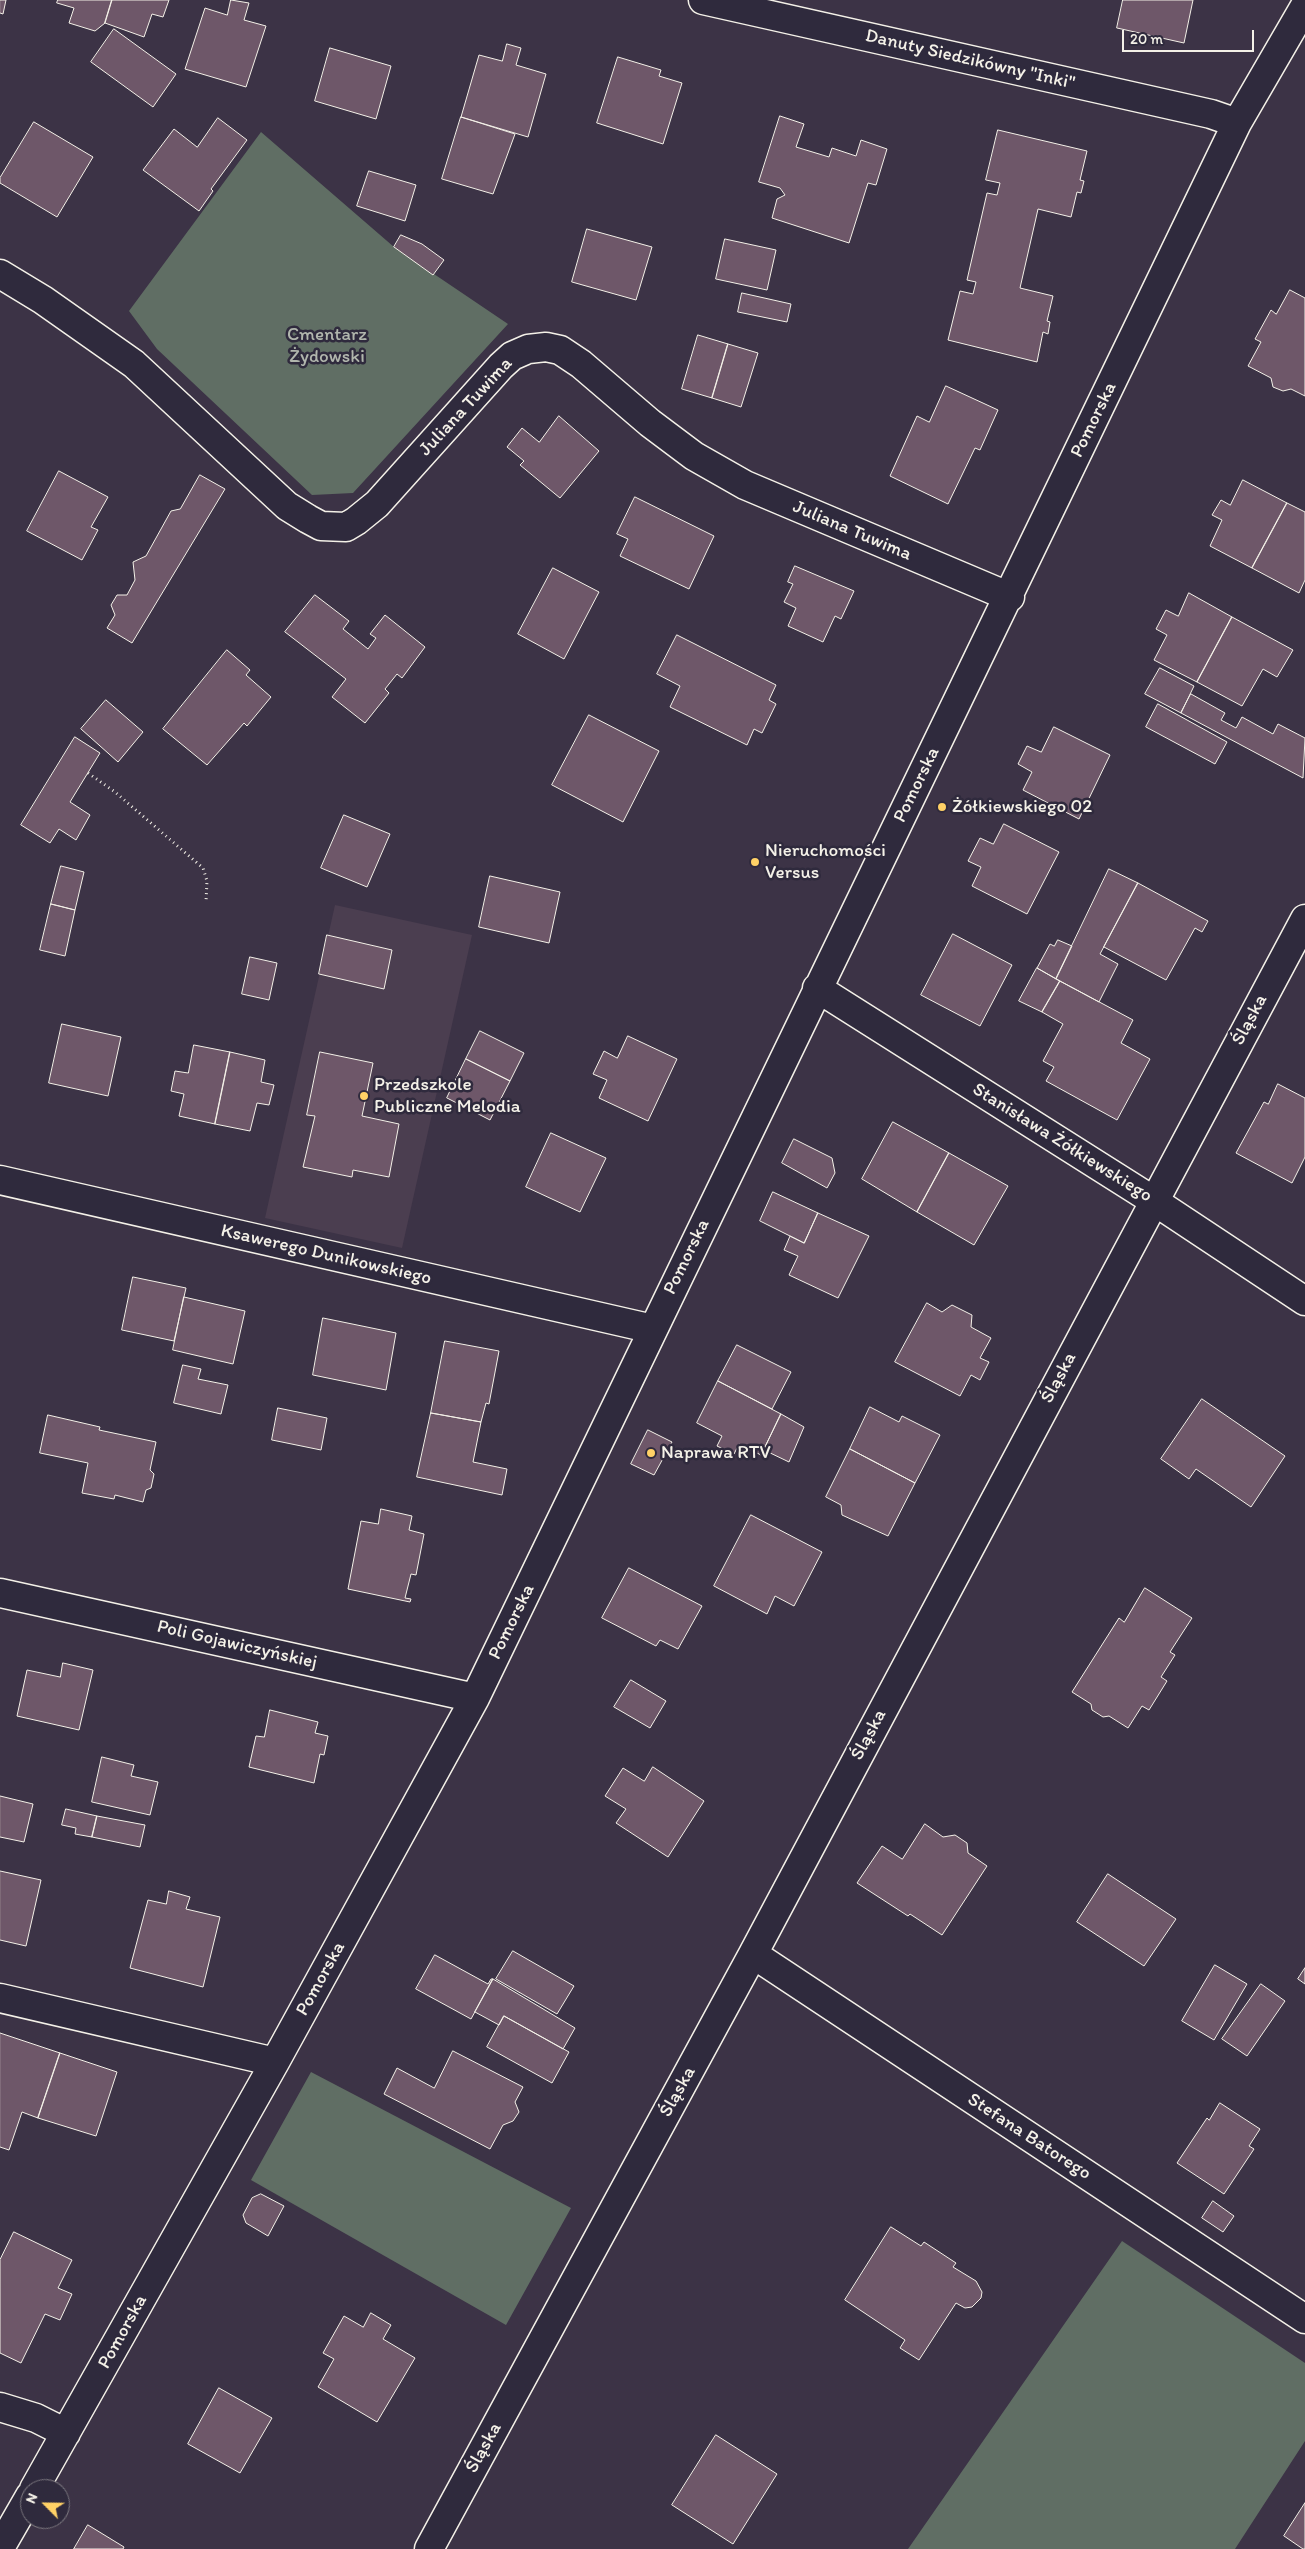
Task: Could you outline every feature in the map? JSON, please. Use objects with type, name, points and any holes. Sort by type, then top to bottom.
[{"type":"street","name":"Danuty Siedzikówny \"Inki\"","points":[[703,0],[1211,114],[1237,123]]},
{"type":"street","name":"Pomorska","points":[[40,2479],[275,2062],[475,1698],[817,988],[1010,597],[1237,123],[1305,6]]},
{"type":"street","name":"Juliana Tuwima","points":[[0,274],[43,300],[134,364],[287,506],[321,526],[346,526],[356,522],[377,504],[501,366],[512,356],[528,349],[546,347],[560,350],[581,364],[650,423],[694,456],[745,485],[1010,597]]},
{"type":"street","name":"Śląska","points":[[428,2549],[753,1954],[1305,919]]},
{"type":"street","name":"Stanisława Żółkiewskiego","points":[[817,988],[1154,1200],[1305,1301]]},
{"type":"street","name":"Ksawerego Dunikowskiego","points":[[0,1180],[652,1329]]},
{"type":"street","name":"Poli Gojawiczyńskiej","points":[[0,1593],[475,1698]]},
{"type":"street","name":"Stefana Batorego","points":[[753,1954],[1305,2319]]},
{"type":"street","points":[[0,1998],[275,2062]]},
{"type":"street","points":[[0,2407],[36,2418],[66,2433]]},
{"type":"street","points":[[0,2548],[20,2513]]},
{"type":"path","points":[[88,773],[115,792],[203,868],[207,881],[206,902]]},
{"type":"shaded area","name":"Przedszkole Publiczne Melodia","points":[[335,905],[472,935],[402,1248],[265,1218]]},
{"type":"green space","name":"Cmentarz Żydowski","points":[[261,132],[394,247],[508,324],[353,493],[312,495],[157,349],[129,311]]},
{"type":"green space","points":[[311,2072],[571,2208],[506,2325],[251,2180]]},
{"type":"green space","points":[[1122,2241],[1305,2363],[1305,2441],[1235,2549],[908,2549]]},
{"type":"building","points":[[0,0],[6,0],[3,14],[0,13]]},
{"type":"building","points":[[58,0],[112,0],[105,23],[95,31],[69,23],[74,8],[57,3]]},
{"type":"building","points":[[112,0],[169,0],[163,17],[152,14],[144,37],[105,23]]},
{"type":"building","points":[[231,0],[249,3],[244,20],[266,26],[246,87],[185,69],[205,8],[227,15]]},
{"type":"building","points":[[1123,0],[1193,0],[1184,43],[1117,28]]},
{"type":"building","points":[[114,29],[176,74],[153,107],[91,62]]},
{"type":"building","points":[[507,44],[521,48],[516,65],[546,74],[528,137],[461,117],[479,55],[502,61]]},
{"type":"building","points":[[330,48],[391,66],[376,119],[315,101]]},
{"type":"building","points":[[618,57],[661,70],[659,76],[682,83],[663,144],[597,123]]},
{"type":"building","points":[[780,116],[804,124],[796,147],[829,157],[832,148],[856,156],[861,140],[887,149],[876,185],[868,183],[849,243],[772,218],[777,199],[785,195],[780,188],[759,182]]},
{"type":"building","points":[[461,117],[515,134],[493,194],[442,179]]},
{"type":"building","points":[[218,118],[247,140],[211,189],[213,191],[199,211],[143,170],[174,129],[197,147]]},
{"type":"building","points":[[34,122],[93,157],[57,217],[0,183],[0,178]]},
{"type":"building","points":[[998,130],[1087,151],[1080,180],[1084,181],[1081,193],[1077,192],[1071,217],[1038,209],[1020,288],[1053,296],[1047,321],[1050,322],[1048,334],[1043,332],[1037,362],[948,340],[960,291],[973,294],[976,282],[967,280],[987,193],[997,195],[1000,183],[986,180]]},
{"type":"building","points":[[369,171],[416,185],[405,221],[357,206]]},
{"type":"building","points":[[587,229],[652,247],[636,300],[572,282]]},
{"type":"building","points":[[401,235],[422,244],[444,260],[433,275],[394,247]]},
{"type":"building","points":[[725,239],[776,250],[767,290],[716,279]]},
{"type":"building","points":[[1290,290],[1305,298],[1305,396],[1291,389],[1283,391],[1273,387],[1271,378],[1248,366],[1261,342],[1255,339],[1271,310],[1276,314]]},
{"type":"building","points":[[742,293],[791,304],[787,322],[738,312]]},
{"type":"building","points":[[698,335],[728,344],[712,398],[682,389]]},
{"type":"building","points":[[728,344],[758,353],[741,407],[712,398]]},
{"type":"building","points":[[946,386],[998,410],[980,450],[975,448],[948,504],[890,476],[917,416],[929,422]]},
{"type":"building","points":[[559,416],[599,451],[560,498],[520,465],[524,461],[507,447],[522,428],[539,442]]},
{"type":"building","points":[[59,471],[108,497],[91,527],[98,530],[82,560],[27,531]]},
{"type":"building","points":[[200,475],[225,489],[132,643],[107,628],[115,615],[111,605],[117,595],[127,595],[135,580],[133,562],[146,556],[171,511],[180,509]]},
{"type":"building","points":[[1243,480],[1287,503],[1252,568],[1210,546],[1222,520],[1212,515],[1221,500],[1230,505]]},
{"type":"building","points":[[635,497],[714,536],[689,589],[620,556],[628,539],[617,534]]},
{"type":"building","points":[[1287,503],[1305,512],[1305,580],[1299,593],[1252,568]]},
{"type":"building","points":[[795,566],[854,591],[841,619],[835,616],[823,642],[788,626],[796,608],[784,602],[793,584],[788,582]]},
{"type":"building","points":[[553,568],[599,592],[564,659],[518,634]]},
{"type":"building","points":[[1189,593],[1232,617],[1197,682],[1154,660],[1167,635],[1156,629],[1166,610],[1178,616]]},
{"type":"building","points":[[315,595],[349,621],[343,629],[368,649],[376,638],[370,634],[385,615],[425,647],[402,678],[397,674],[385,689],[389,693],[365,723],[332,697],[346,679],[285,632]]},
{"type":"building","points":[[1232,617],[1293,650],[1277,677],[1263,669],[1242,706],[1197,682]]},
{"type":"building","points":[[677,635],[776,685],[769,700],[776,704],[762,733],[754,729],[747,745],[670,707],[680,686],[657,674]]},
{"type":"building","points":[[227,650],[250,670],[246,675],[271,697],[247,726],[244,723],[207,765],[163,729]]},
{"type":"building","points":[[1160,668],[1194,686],[1181,713],[1145,694]]},
{"type":"building","points":[[1191,694],[1225,713],[1221,720],[1236,728],[1242,717],[1273,734],[1278,724],[1305,738],[1303,778],[1181,713]]},
{"type":"building","points":[[106,700],[143,732],[118,762],[81,729]]},
{"type":"building","points":[[1158,704],[1227,742],[1215,764],[1146,727]]},
{"type":"building","points":[[589,715],[659,751],[623,822],[552,785]]},
{"type":"building","points":[[1054,727],[1110,755],[1079,819],[1023,790],[1032,772],[1018,764],[1027,746],[1041,752]]},
{"type":"building","points":[[75,737],[100,753],[70,802],[90,815],[76,840],[59,829],[50,843],[21,825]]},
{"type":"building","points":[[344,815],[390,834],[367,887],[321,868]]},
{"type":"building","points":[[1004,824],[1059,852],[1027,914],[972,886],[981,867],[968,861],[980,838],[993,844]]},
{"type":"building","points":[[61,866],[84,872],[75,910],[51,904]]},
{"type":"building","points":[[1109,869],[1138,883],[1100,954],[1118,964],[1099,1002],[1056,979]]},
{"type":"building","points":[[490,876],[560,892],[549,943],[479,927]]},
{"type":"building","points":[[1138,883],[1208,921],[1202,932],[1195,928],[1166,980],[1104,947]]},
{"type":"building","points":[[51,904],[75,910],[65,956],[40,950]]},
{"type":"building","points":[[953,934],[1012,965],[980,1026],[921,995]]},
{"type":"building","points":[[327,935],[392,950],[384,989],[319,974]]},
{"type":"building","points":[[1058,940],[1072,946],[1056,979],[1037,968],[1050,944],[1054,946]]},
{"type":"building","points":[[250,957],[277,963],[269,1000],[242,994]]},
{"type":"building","points":[[1037,968],[1060,981],[1042,1012],[1019,1001]]},
{"type":"building","points":[[1060,981],[1133,1020],[1121,1043],[1150,1059],[1117,1120],[1046,1081],[1054,1067],[1043,1061],[1063,1024],[1042,1012]]},
{"type":"building","points":[[62,1024],[121,1037],[108,1096],[49,1083]]},
{"type":"building","points":[[480,1031],[524,1053],[510,1081],[466,1059]]},
{"type":"building","points":[[628,1036],[677,1059],[648,1121],[599,1098],[607,1080],[593,1074],[604,1051],[617,1058]]},
{"type":"building","points":[[194,1045],[230,1052],[215,1124],[179,1116],[184,1094],[171,1091],[175,1071],[188,1073]]},
{"type":"building","points":[[230,1052],[265,1060],[261,1082],[274,1085],[269,1105],[257,1103],[250,1131],[215,1124]]},
{"type":"building","points":[[320,1052],[373,1063],[362,1116],[399,1124],[389,1177],[353,1170],[352,1177],[303,1167],[315,1116],[307,1115]]},
{"type":"building","points":[[466,1059],[510,1081],[490,1120],[447,1098]]},
{"type":"building","points":[[1278,1084],[1305,1098],[1305,1157],[1292,1183],[1236,1153],[1264,1102],[1268,1104]]},
{"type":"building","points":[[893,1122],[949,1153],[917,1212],[862,1179]]},
{"type":"building","points":[[551,1133],[606,1158],[580,1212],[526,1187]]},
{"type":"building","points":[[794,1139],[832,1158],[835,1173],[827,1188],[782,1163]]},
{"type":"building","points":[[949,1153],[1008,1186],[974,1245],[917,1212]]},
{"type":"building","points":[[773,1192],[818,1213],[804,1243],[760,1221]]},
{"type":"building","points":[[818,1213],[869,1236],[838,1298],[789,1275],[798,1256],[784,1250],[790,1236],[804,1243]]},
{"type":"building","points":[[133,1277],[186,1288],[174,1341],[122,1330]]},
{"type":"building","points":[[184,1297],[245,1311],[233,1364],[173,1350]]},
{"type":"building","points":[[927,1303],[942,1312],[952,1305],[972,1315],[971,1327],[991,1338],[980,1358],[989,1362],[980,1380],[971,1375],[960,1396],[895,1362]]},
{"type":"building","points":[[323,1318],[396,1333],[386,1390],[313,1375]]},
{"type":"building","points":[[445,1341],[499,1351],[489,1404],[486,1403],[481,1422],[431,1413]]},
{"type":"building","points":[[737,1345],[791,1372],[772,1409],[718,1381]]},
{"type":"building","points":[[183,1365],[201,1369],[198,1379],[228,1385],[221,1414],[174,1403]]},
{"type":"building","points":[[718,1381],[781,1414],[761,1455],[739,1444],[734,1454],[717,1446],[722,1436],[697,1423]]},
{"type":"building","points":[[1202,1399],[1285,1456],[1251,1507],[1196,1469],[1189,1479],[1161,1459]]},
{"type":"building","points":[[870,1407],[899,1422],[902,1416],[940,1435],[915,1483],[850,1449]]},
{"type":"building","points":[[278,1408],[327,1418],[321,1450],[272,1440]]},
{"type":"building","points":[[431,1413],[481,1422],[473,1462],[507,1469],[502,1495],[417,1477]]},
{"type":"building","points":[[781,1414],[804,1427],[789,1462],[764,1450]]},
{"type":"building","points":[[48,1415],[100,1427],[99,1430],[156,1442],[150,1470],[154,1474],[151,1488],[146,1490],[143,1502],[115,1495],[114,1499],[82,1493],[88,1463],[40,1453]]},
{"type":"building","name":"Naprawa RTV","points":[[648,1430],[672,1442],[654,1475],[631,1464]]},
{"type":"building","points":[[850,1449],[915,1483],[888,1536],[842,1515],[841,1505],[826,1497]]},
{"type":"building","points":[[381,1509],[412,1516],[409,1530],[424,1534],[416,1575],[411,1574],[405,1598],[411,1599],[410,1602],[348,1589],[361,1521],[378,1524]]},
{"type":"building","points":[[751,1515],[822,1552],[794,1606],[775,1596],[767,1614],[714,1586]]},
{"type":"building","points":[[629,1568],[702,1606],[678,1649],[660,1640],[656,1646],[602,1618]]},
{"type":"building","points":[[1145,1588],[1192,1618],[1170,1652],[1175,1655],[1161,1677],[1167,1681],[1149,1710],[1142,1706],[1128,1728],[1109,1716],[1103,1717],[1092,1710],[1091,1704],[1072,1692],[1119,1618],[1124,1622]]},
{"type":"building","points":[[63,1663],[93,1670],[79,1730],[17,1716],[27,1670],[60,1677]]},
{"type":"building","points":[[631,1680],[666,1701],[650,1728],[614,1707]]},
{"type":"building","points":[[270,1710],[318,1722],[315,1733],[328,1736],[324,1755],[320,1754],[314,1783],[249,1767],[256,1736],[264,1737]]},
{"type":"building","points":[[102,1757],[134,1765],[131,1776],[158,1782],[150,1815],[92,1802]]},
{"type":"building","points":[[653,1767],[704,1801],[668,1857],[616,1823],[626,1809],[605,1796],[623,1768],[644,1781]]},
{"type":"building","points":[[0,1796],[33,1804],[24,1842],[0,1837]]},
{"type":"building","points":[[66,1809],[97,1816],[92,1837],[75,1834],[76,1828],[62,1825]]},
{"type":"building","points":[[97,1816],[145,1825],[140,1847],[92,1837]]},
{"type":"building","points":[[925,1824],[943,1837],[955,1835],[967,1843],[968,1853],[987,1866],[942,1935],[910,1914],[908,1916],[857,1883],[882,1846],[902,1859]]},
{"type":"building","points":[[0,1871],[41,1880],[26,1946],[0,1940]]},
{"type":"building","points":[[1108,1874],[1176,1919],[1144,1966],[1077,1922]]},
{"type":"building","points":[[169,1891],[190,1897],[186,1909],[220,1917],[203,1987],[130,1968],[148,1900],[166,1904]]},
{"type":"building","points":[[513,1951],[574,1986],[557,2014],[496,1979]]},
{"type":"building","points":[[435,1955],[488,1984],[493,1979],[471,2019],[416,1989]]},
{"type":"building","points":[[1215,1965],[1247,1984],[1214,2040],[1182,2021]]},
{"type":"building","points":[[1305,1968],[1305,1984],[1298,1979]]},
{"type":"building","points":[[493,1979],[575,2028],[563,2049],[504,2016],[499,2025],[475,2012]]},
{"type":"building","points":[[1261,1984],[1285,2001],[1247,2056],[1222,2039]]},
{"type":"building","points":[[504,2016],[569,2052],[552,2083],[487,2047]]},
{"type":"building","points":[[0,2033],[60,2053],[38,2118],[22,2112],[9,2150],[0,2147]]},
{"type":"building","points":[[453,2051],[523,2087],[515,2102],[519,2112],[513,2121],[503,2125],[490,2149],[384,2094],[397,2068],[434,2088]]},
{"type":"building","points":[[60,2053],[117,2072],[96,2136],[38,2118]]},
{"type":"building","points":[[1220,2103],[1260,2129],[1249,2146],[1254,2149],[1224,2194],[1177,2163],[1207,2118],[1209,2120]]},
{"type":"building","points":[[261,2194],[284,2206],[268,2236],[246,2223],[243,2215],[252,2198]]},
{"type":"building","points":[[1213,2201],[1234,2216],[1223,2232],[1202,2218]]},
{"type":"building","points":[[891,2227],[921,2246],[924,2242],[956,2263],[953,2267],[976,2281],[982,2292],[981,2298],[972,2307],[965,2308],[956,2303],[919,2360],[900,2348],[905,2340],[845,2300]]},
{"type":"building","points":[[14,2232],[72,2260],[58,2288],[72,2294],[60,2320],[45,2314],[21,2363],[0,2353],[0,2260]]},
{"type":"building","points":[[371,2313],[391,2325],[383,2339],[415,2358],[377,2422],[318,2387],[334,2359],[323,2353],[344,2316],[363,2327]]},
{"type":"building","points":[[219,2388],[272,2418],[240,2473],[188,2444]]},
{"type":"building","points":[[716,2435],[777,2474],[733,2544],[672,2505]]},
{"type":"building","points":[[1305,2503],[1305,2549],[1303,2549],[1284,2536]]},
{"type":"building","points":[[88,2525],[124,2547],[123,2549],[74,2549]]},
{"type":"place","name":"Żółkiewskiego 02","points":[[942,807]]},
{"type":"place","name":"Nieruchomości Versus","points":[[755,862]]},
{"type":"place","name":"Przedszkole Publiczne Melodia","points":[[364,1096]]},
{"type":"place","name":"Naprawa RTV","points":[[651,1453]]}]
